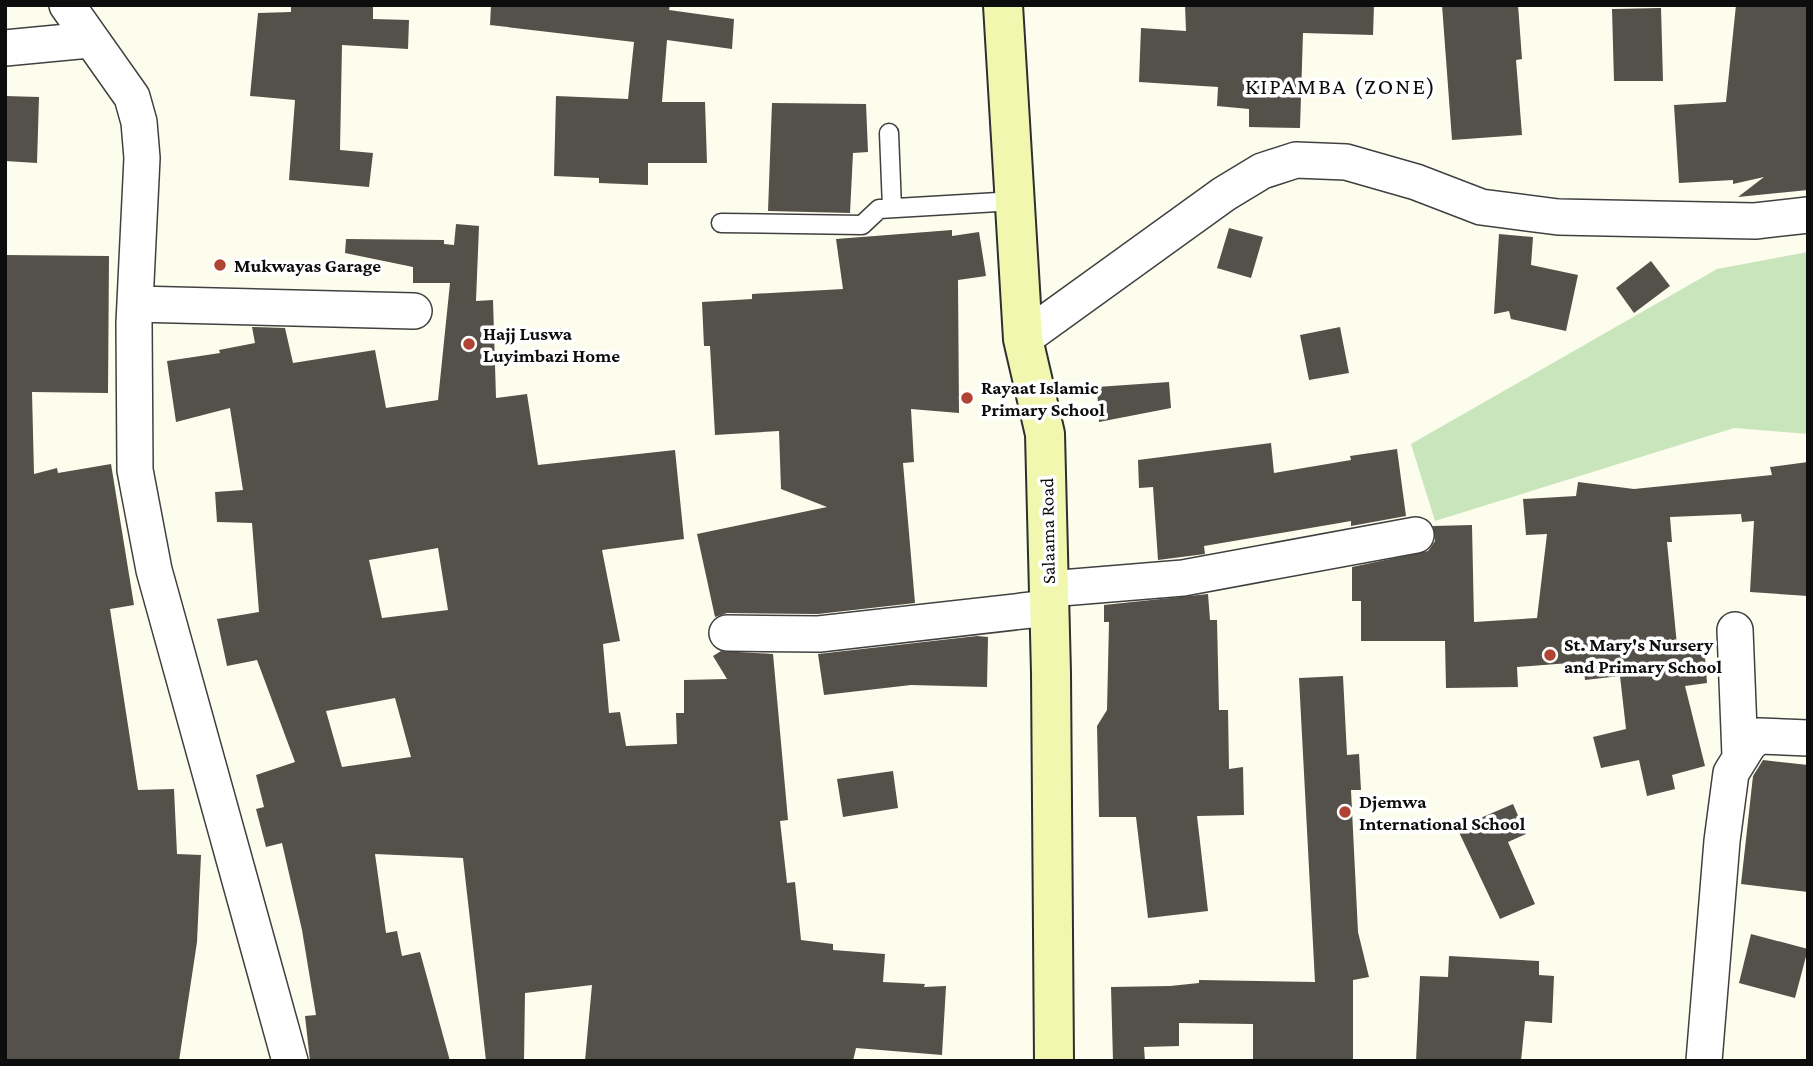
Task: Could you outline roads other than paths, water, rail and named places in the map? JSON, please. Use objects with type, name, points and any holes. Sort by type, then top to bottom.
[{"type":"main road","name":"Salaama Road","points":[[1003,5],[1023,339],[1045,435],[1054,1061]]},
{"type":"street","points":[[67,5],[89,40],[132,97],[139,122],[142,158],[135,304],[135,470],[154,570],[290,1061]]},
{"type":"street","points":[[5,48],[89,40]]},
{"type":"street","points":[[1023,339],[1224,194],[1262,171],[1296,160],[1346,162],[1481,207],[1558,217],[1755,221],[1808,215]]},
{"type":"street","points":[[135,304],[414,311]]},
{"type":"street","points":[[727,633],[819,634],[1183,578],[1416,534]]},
{"type":"street","points":[[1735,630],[1740,756]]},
{"type":"street","points":[[1704,1061],[1722,841],[1731,773],[1740,756],[1759,736],[1808,738]]},
{"type":"lane","points":[[889,133],[892,208]]},
{"type":"lane","points":[[721,223],[862,225],[879,209],[1015,201]]},
{"type":"place","name":"Mukwayas Garage","points":[[220,265]]},
{"type":"place","name":"Hajj Luswa Luyimbazi Home","points":[[469,344]]},
{"type":"place","name":"Rayaat Islamic Primary School","points":[[967,398]]},
{"type":"place","name":"St. Mary's Nursery and Primary School","points":[[1550,655]]},
{"type":"place","name":"Djemwa International School","points":[[1345,812]]},
{"type":"district","name":"KIPAMBA (ZONE)","points":[[1341,86]]}]
